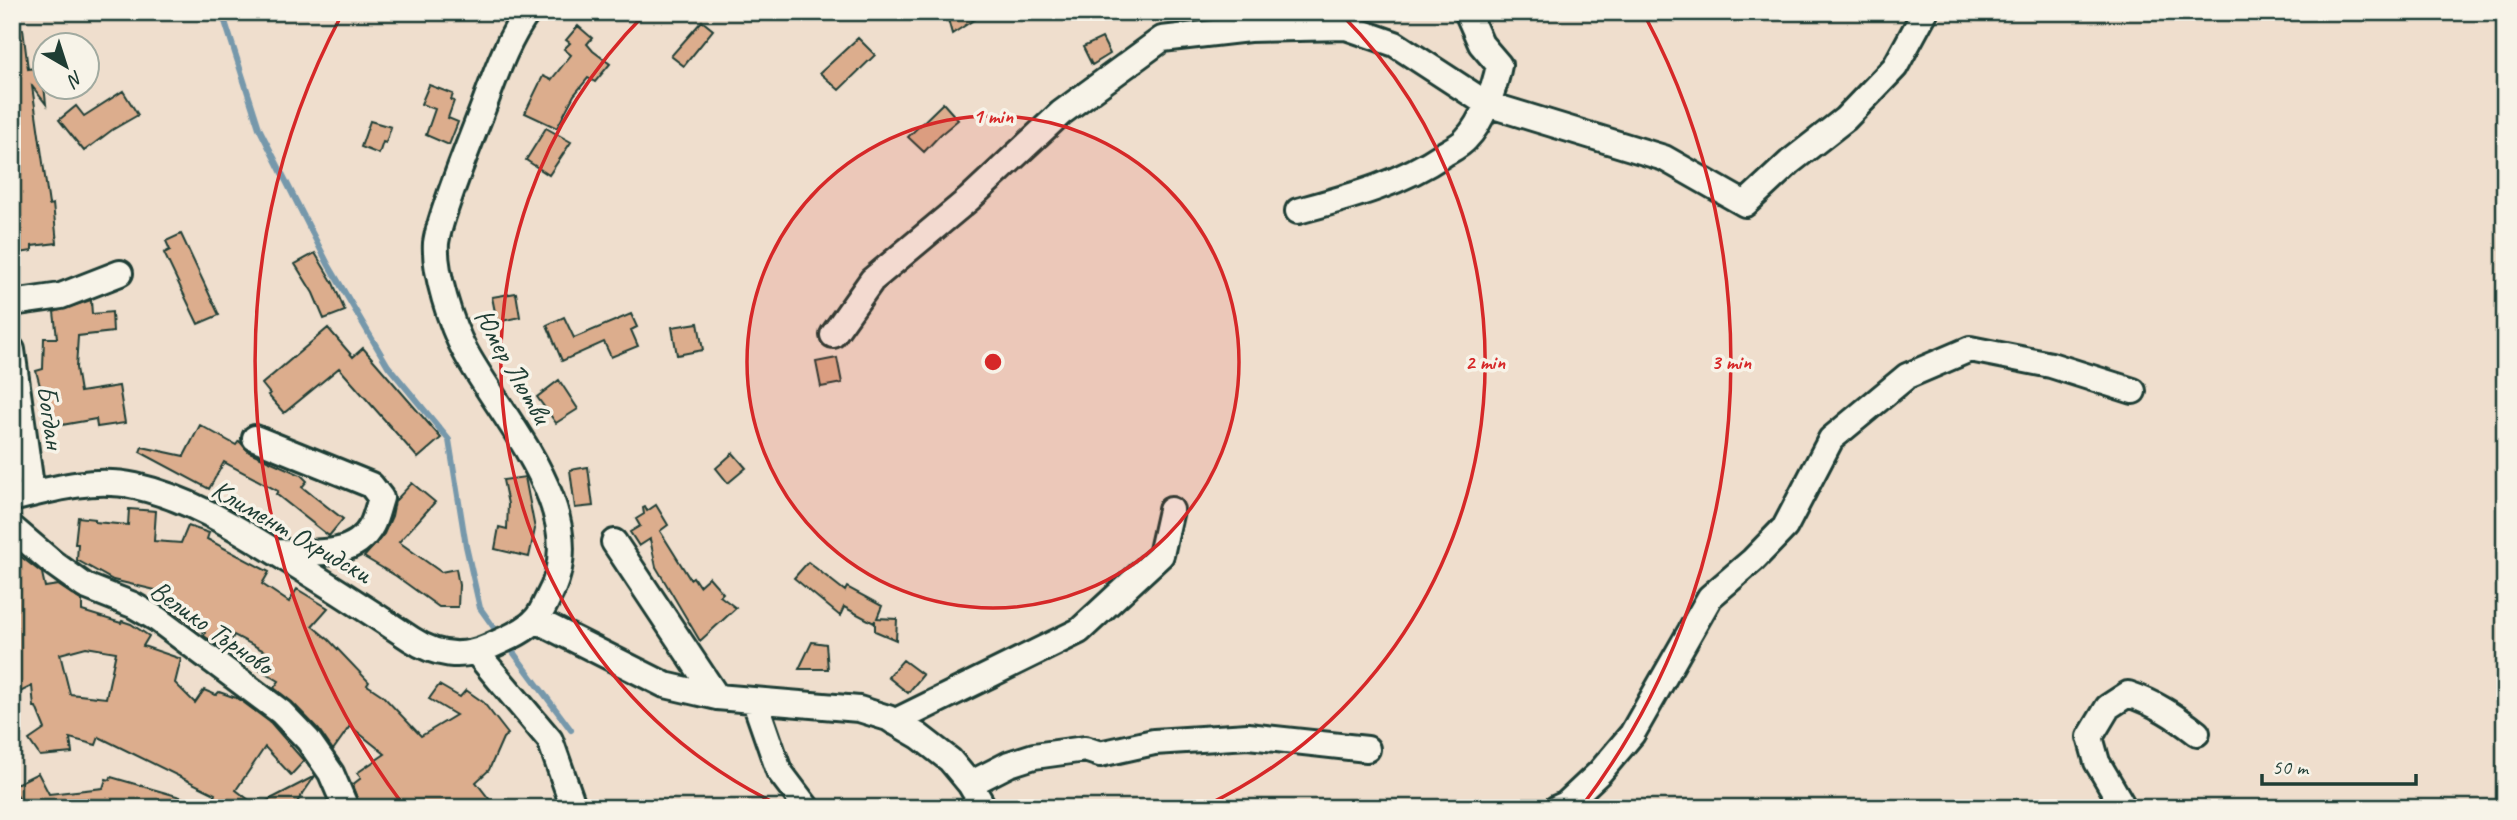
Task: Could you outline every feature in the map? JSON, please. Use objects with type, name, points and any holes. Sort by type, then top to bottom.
[{"type":"street","name":"Юмер Лютви","points":[[493,645],[536,620],[554,587],[561,557],[560,531],[544,479],[463,347],[446,306],[436,243],[456,179],[495,77],[519,23],[528,12]]},
{"type":"street","points":[[1298,211],[1367,192],[1424,167],[1466,139],[1487,104],[1499,65],[1481,44],[1466,12]]},
{"type":"street","points":[[833,335],[872,280],[969,199],[1061,113],[1162,39],[1249,29],[1346,27],[1395,44],[1487,104],[1664,158],[1745,204],[1790,162],[1845,119],[1895,67],[1924,12]]},
{"type":"street","points":[[12,303],[61,296],[120,273]]},
{"type":"street","points":[[1557,808],[1566,804],[1600,772],[1632,734],[1710,597],[1753,560],[1785,527],[1831,439],[1907,376],[1970,349],[2051,365],[2133,391]]},
{"type":"street","name":"Богдан","points":[[12,351],[22,496]]},
{"type":"street","points":[[255,438],[371,485],[381,498],[371,527],[355,544],[334,552],[275,552]]},
{"type":"street","name":"Климент Охридски","points":[[22,496],[87,483],[134,486],[187,504],[233,526],[340,592],[420,646],[454,655],[493,645]]},
{"type":"street","points":[[894,722],[1079,631],[1161,555],[1171,510]]},
{"type":"street","name":"Велико Търново","points":[[12,528],[85,586],[133,605],[157,619],[281,712],[308,740],[331,773],[346,808]]},
{"type":"street","points":[[614,542],[717,697]]},
{"type":"street","points":[[536,620],[665,685],[717,697],[755,702],[810,703],[859,709],[894,722],[919,736],[950,760],[970,784],[984,808]]},
{"type":"street","points":[[493,645],[550,740],[574,808]]},
{"type":"street","points":[[2124,808],[2096,762],[2090,737],[2108,707],[2128,694],[2153,703],[2197,733]]},
{"type":"street","points":[[755,702],[779,771],[807,808]]},
{"type":"street","points":[[970,784],[1009,764],[1034,756],[1085,749],[1100,754],[1154,743],[1248,736],[1367,749]]},
{"type":"building","points":[[946,12],[986,12],[952,34]]},
{"type":"building","points":[[702,21],[713,30],[684,66],[671,56]]},
{"type":"building","points":[[578,26],[592,38],[587,44],[610,64],[595,82],[588,78],[574,95],[557,128],[525,113],[543,76],[551,80],[571,55],[564,49],[570,43],[566,40]]},
{"type":"building","points":[[23,29],[28,69],[32,68],[32,102],[34,102],[49,205],[53,204],[57,243],[32,246],[32,251],[14,254],[12,213],[18,212],[12,150],[12,30]]},
{"type":"building","points":[[858,38],[875,55],[839,90],[820,73]]},
{"type":"building","points":[[1102,38],[1110,54],[1092,65],[1083,47]]},
{"type":"building","points":[[429,85],[453,94],[451,100],[454,101],[448,118],[458,122],[449,145],[426,135],[435,109],[421,104]]},
{"type":"building","points":[[123,91],[138,115],[84,151],[59,120],[76,106],[84,116]]},
{"type":"building","points":[[943,103],[958,120],[924,152],[908,137]]},
{"type":"building","points":[[370,121],[391,127],[379,154],[361,147]]},
{"type":"building","points":[[546,128],[571,142],[549,175],[526,160]]},
{"type":"building","points":[[181,234],[219,315],[198,324],[164,253],[170,250],[166,241]]},
{"type":"building","points":[[315,253],[333,283],[345,311],[324,319],[313,293],[295,264]]},
{"type":"building","points":[[516,293],[520,317],[497,322],[492,297]]},
{"type":"building","points":[[91,300],[92,314],[112,312],[113,332],[78,336],[76,368],[80,392],[119,386],[125,423],[97,427],[96,419],[56,426],[53,414],[48,416],[36,371],[43,369],[44,338],[57,338],[54,312]]},
{"type":"building","points":[[631,314],[637,327],[631,330],[638,346],[611,357],[604,342],[562,361],[547,325],[564,317],[574,338]]},
{"type":"building","points":[[698,323],[703,350],[677,355],[672,327]]},
{"type":"building","points":[[328,328],[353,357],[363,348],[441,438],[418,458],[339,368],[284,413],[268,395],[270,394],[262,384]]},
{"type":"building","points":[[837,358],[842,383],[821,387],[816,362]]},
{"type":"building","points":[[559,380],[578,409],[556,423],[537,397]]},
{"type":"building","points":[[200,425],[236,445],[239,441],[249,452],[301,475],[307,481],[302,487],[343,519],[329,536],[276,494],[278,491],[224,462],[209,489],[140,452],[142,447],[184,456]]},
{"type":"building","points":[[733,453],[746,468],[728,483],[716,468]]},
{"type":"building","points":[[588,467],[593,506],[575,508],[570,470]]},
{"type":"building","points":[[525,477],[535,529],[529,557],[495,549],[499,527],[507,529],[508,504],[503,480]]},
{"type":"building","points":[[412,483],[435,502],[399,542],[441,572],[456,569],[459,585],[458,607],[439,607],[364,557],[384,534],[395,501]]},
{"type":"building","points":[[656,505],[668,525],[660,531],[690,579],[693,577],[699,586],[709,577],[723,593],[720,596],[736,608],[700,641],[656,567],[650,539],[639,546],[630,532],[640,526],[636,519],[644,514],[643,508],[647,511]]},
{"type":"building","points":[[129,509],[156,511],[154,541],[181,543],[188,526],[209,533],[207,539],[269,572],[262,584],[289,602],[297,589],[328,608],[312,626],[369,682],[367,685],[382,695],[421,736],[456,715],[429,699],[439,685],[460,697],[466,690],[483,702],[508,734],[503,738],[489,770],[476,782],[496,808],[361,808],[352,785],[361,778],[357,773],[385,754],[350,726],[333,750],[319,730],[274,688],[279,681],[257,668],[266,652],[234,635],[226,650],[166,607],[172,594],[113,580],[77,560],[78,544],[75,544],[78,517],[95,519],[95,522],[128,525]]},
{"type":"building","points":[[12,550],[42,573],[45,587],[58,585],[82,601],[82,611],[131,624],[149,636],[143,646],[181,659],[175,683],[195,703],[204,690],[216,695],[219,692],[239,699],[271,723],[304,761],[291,775],[265,747],[236,790],[257,806],[315,776],[293,808],[210,808],[215,794],[99,737],[96,745],[70,738],[72,753],[40,756],[29,740],[45,729],[34,707],[32,686],[12,696]],"holes":[[[86,647],[116,652],[106,698],[70,694],[60,654]]]},
{"type":"building","points":[[808,562],[845,591],[847,587],[882,606],[877,618],[897,619],[896,640],[875,631],[875,620],[874,623],[844,607],[840,616],[794,578]]},
{"type":"building","points":[[812,642],[826,644],[828,669],[799,669]]},
{"type":"building","points":[[903,660],[923,675],[908,693],[888,677]]},
{"type":"building","points":[[38,773],[49,794],[103,788],[106,779],[110,780],[111,777],[201,803],[201,808],[146,808],[123,801],[120,808],[24,808],[12,786]]},
{"type":"waterway","points":[[222,12],[259,128],[328,264],[388,366],[449,440],[466,546],[480,608],[500,636]]},
{"type":"waterway","points":[[507,644],[571,730]]}]
